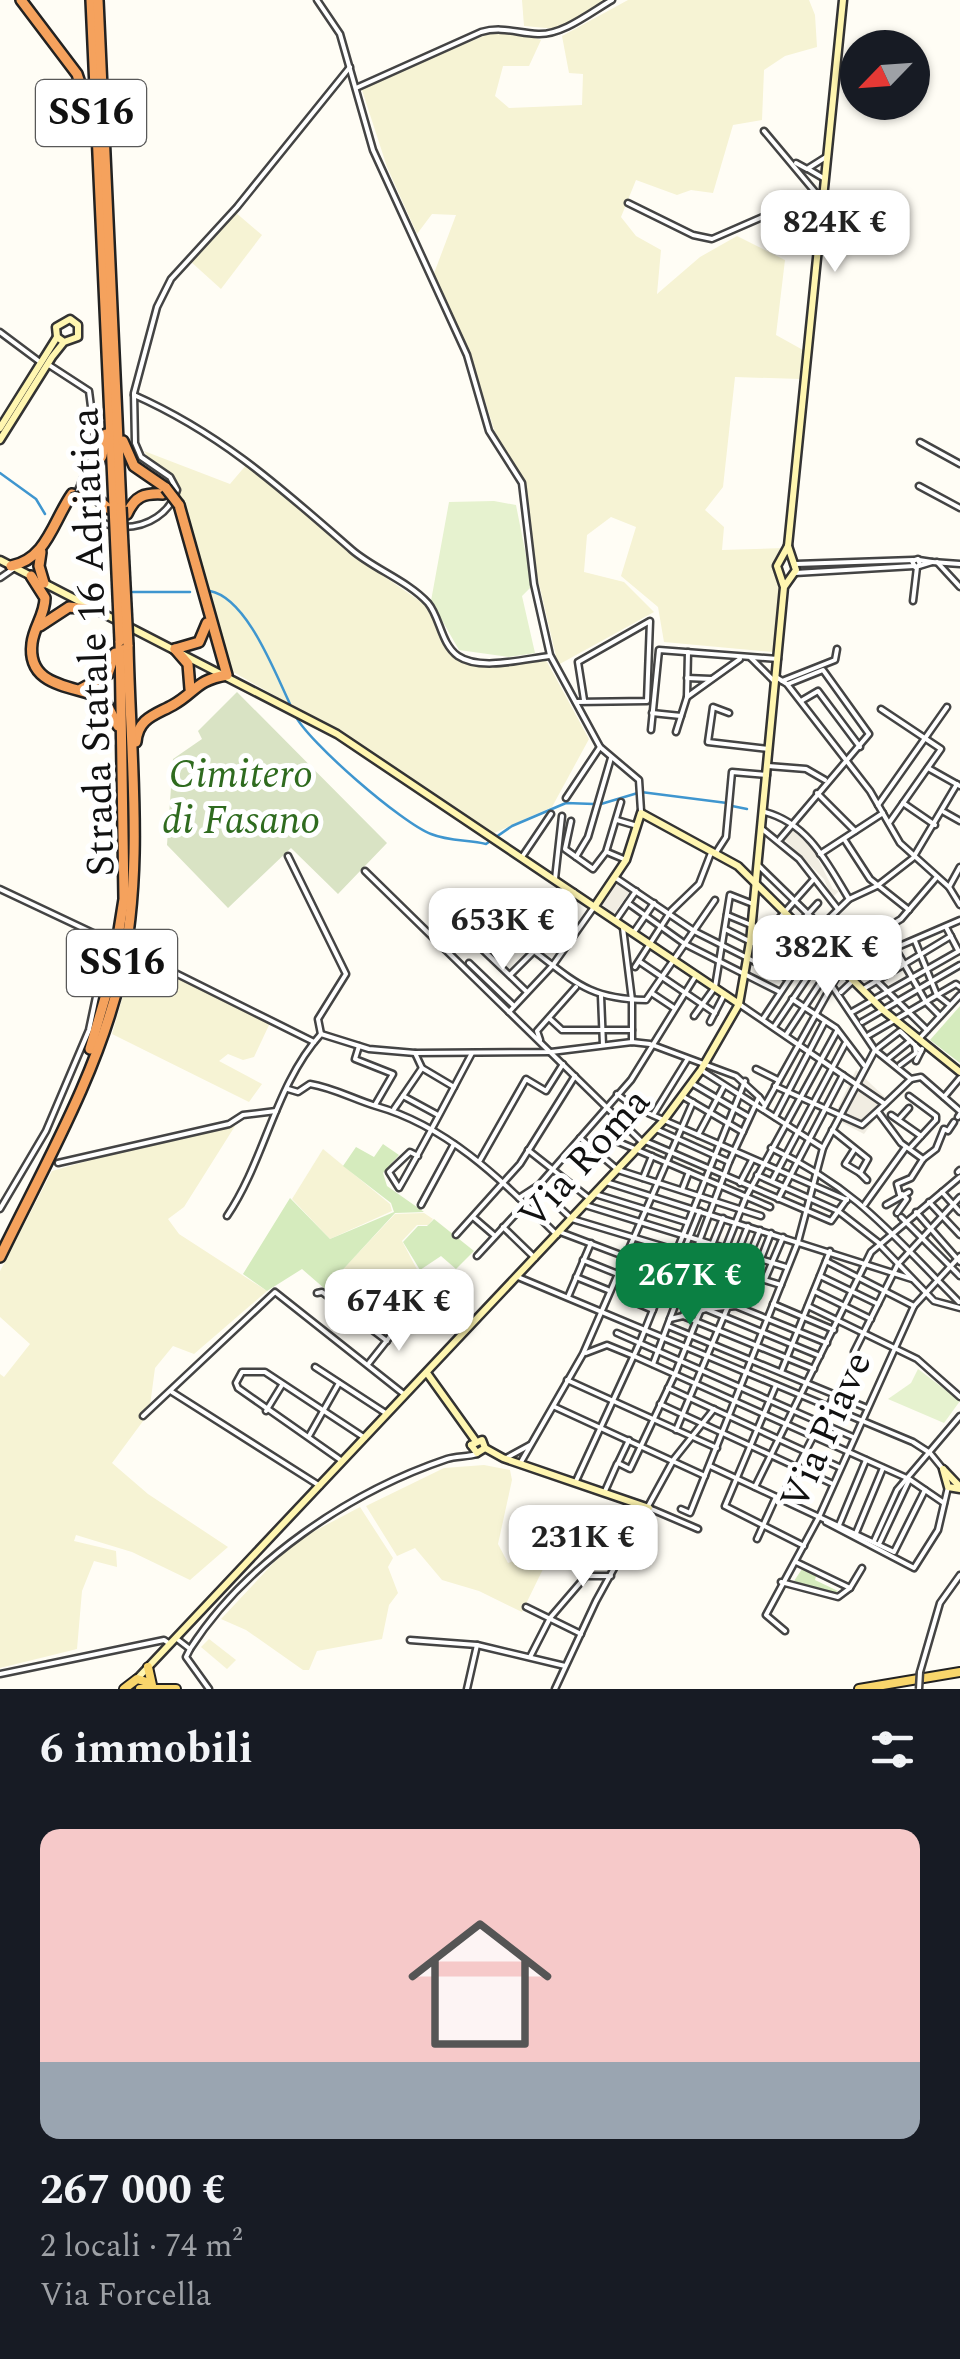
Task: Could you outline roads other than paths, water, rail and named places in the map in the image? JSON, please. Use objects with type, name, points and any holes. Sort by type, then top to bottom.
[{"type":"highway","name":"SS16","points":[[21,0],[68,58],[87,99],[94,128],[104,247]]},
{"type":"highway","name":"Strada Statale 16 Adriatica","points":[[94,0],[107,386],[118,509]]},
{"type":"highway","name":"Strada Statale 16 Adriatica","points":[[0,1244],[71,1097],[106,999],[124,899],[117,374],[94,0]]},
{"type":"highway","points":[[117,374],[127,455],[134,466],[179,505],[207,616],[227,675],[206,679],[190,689],[172,706],[158,711],[137,732],[134,784]]},
{"type":"highway","points":[[13,567],[31,560],[42,549],[70,498],[102,456],[107,386]]},
{"type":"highway","points":[[70,498],[92,494],[118,509],[146,493],[165,491]]},
{"type":"highway","points":[[42,549],[39,566],[44,583]]},
{"type":"highway","name":"Strada Statale 16 Adriatica","points":[[0,1257],[64,1126],[120,978],[133,884],[134,784],[129,668],[121,641],[118,607],[120,551]]},
{"type":"highway","points":[[31,576],[45,598],[32,654],[43,677],[104,700],[114,712],[124,773]]},
{"type":"highway","points":[[35,632],[58,611],[95,610]]},
{"type":"highway","points":[[190,689],[188,664],[175,649],[199,642],[207,630],[207,616]]},
{"type":"highway","points":[[78,690],[108,674],[121,641]]},
{"type":"highway","points":[[129,668],[138,707],[158,711]]},
{"type":"main road","points":[[148,1667],[153,1685]]},
{"type":"main road","points":[[858,1689],[960,1672]]},
{"type":"main road","points":[[126,1689],[137,1679],[176,1689]]},
{"type":"main road","points":[[140,1689],[153,1685]]},
{"type":"street","points":[[316,0],[340,34],[373,150],[467,355],[489,431],[522,483],[534,584],[550,655],[600,746],[639,780],[639,827],[626,860],[553,966],[512,1009]]},
{"type":"street","points":[[356,88],[481,32],[498,27],[539,34],[553,31],[612,0]]},
{"type":"street","points":[[843,0],[788,546],[777,566],[780,575],[792,575],[916,561]]},
{"type":"street","points":[[0,332],[90,391],[96,446],[77,493],[84,509],[106,526],[141,526],[170,506],[177,490],[170,477],[141,457],[135,443],[134,396],[158,307],[171,278],[237,207],[350,68]]},
{"type":"street","points":[[764,131],[824,203]]},
{"type":"street","points":[[807,169],[827,155]]},
{"type":"street","points":[[792,160],[825,180]]},
{"type":"street","points":[[806,179],[825,180]]},
{"type":"street","points":[[628,203],[693,235],[712,239],[768,215],[792,226],[821,229]]},
{"type":"street","points":[[0,440],[60,339]]},
{"type":"street","points":[[0,428],[45,364]]},
{"type":"street","points":[[134,396],[202,431],[278,482],[354,552],[428,603],[454,653],[462,658],[509,662],[550,655]]},
{"type":"street","points":[[920,442],[960,464]]},
{"type":"street","points":[[919,486],[960,508]]},
{"type":"street","points":[[788,546],[792,575]]},
{"type":"street","points":[[0,560],[338,734],[885,1104]]},
{"type":"street","points":[[781,560],[960,564]]},
{"type":"street","points":[[913,601],[916,561]]},
{"type":"street","points":[[934,562],[960,586]]},
{"type":"street","points":[[0,578],[13,567]]},
{"type":"street","name":"Via Roma","points":[[137,1679],[618,1170],[664,1120],[703,1067],[739,1004],[750,942],[767,770],[781,682],[778,659],[784,587],[780,575]]},
{"type":"street","name":"Via Roma","points":[[784,587],[792,575]]},
{"type":"street","points":[[576,702],[644,704],[653,627],[647,620],[578,662],[584,700]]},
{"type":"street","points":[[781,682],[835,660],[837,649]]},
{"type":"street","points":[[651,730],[658,650],[778,659]]},
{"type":"street","points":[[676,732],[687,696],[688,652]]},
{"type":"street","points":[[687,696],[743,656]]},
{"type":"street","points":[[751,657],[801,702],[913,858],[950,887],[959,903]]},
{"type":"street","points":[[780,840],[860,746],[868,730],[824,670],[781,682]]},
{"type":"street","points":[[688,678],[711,679]]},
{"type":"street","points":[[801,702],[818,691],[860,746]]},
{"type":"street","points":[[729,714],[713,708],[708,742],[770,749]]},
{"type":"street","points":[[878,805],[947,708]]},
{"type":"street","points":[[881,710],[941,749],[889,824]]},
{"type":"street","points":[[652,712],[681,716]]},
{"type":"street","points":[[566,798],[600,746]]},
{"type":"street","points":[[576,857],[588,838],[611,756]]},
{"type":"street","points":[[715,1013],[637,964],[670,914],[699,884],[715,850],[726,837],[732,772],[806,768],[826,782]]},
{"type":"street","points":[[763,1020],[822,926],[849,899],[877,886],[913,858],[935,826],[958,785],[928,768]]},
{"type":"street","points":[[817,794],[856,831]]},
{"type":"street","points":[[571,820],[565,850],[593,869],[606,852],[620,802]]},
{"type":"street","points":[[903,803],[935,826]]},
{"type":"street","points":[[763,811],[793,824],[820,854],[849,899]]},
{"type":"street","points":[[641,812],[715,850],[784,913],[810,944],[816,960],[876,1049],[911,1079]]},
{"type":"street","points":[[944,812],[960,821]]},
{"type":"street","points":[[820,854],[883,813]]},
{"type":"street","points":[[522,857],[551,814]]},
{"type":"street","points":[[555,879],[562,816]]},
{"type":"street","points":[[617,820],[639,827]]},
{"type":"street","points":[[761,828],[780,840],[838,910]]},
{"type":"street","points":[[844,838],[877,886],[908,910]]},
{"type":"street","points":[[606,852],[626,860]]},
{"type":"street","points":[[288,856],[346,974],[318,1019],[321,1034]]},
{"type":"street","points":[[758,864],[927,1030]]},
{"type":"street","points":[[950,887],[960,867]]},
{"type":"street","points":[[365,871],[512,1009]]},
{"type":"street","points":[[615,877],[694,931],[789,978]]},
{"type":"street","points":[[767,932],[815,878]]},
{"type":"street","points":[[764,1107],[841,969],[908,910],[936,878]]},
{"type":"street","points":[[770,900],[781,887]]},
{"type":"street","points":[[0,889],[108,940],[88,1030],[46,1130],[1,1206]]},
{"type":"street","points":[[616,920],[636,891]]},
{"type":"street","points":[[832,902],[844,891]]},
{"type":"street","points":[[510,976],[534,951],[574,892]]},
{"type":"street","points":[[694,1016],[715,987],[730,895],[754,904]]},
{"type":"street","points":[[534,951],[576,987],[602,996],[646,1000],[714,900]]},
{"type":"street","points":[[628,903],[685,944],[780,992]]},
{"type":"street","points":[[634,932],[654,903]]},
{"type":"street","points":[[786,939],[818,903]]},
{"type":"street","points":[[727,915],[786,939],[804,956]]},
{"type":"street","points":[[841,992],[865,968],[895,948],[960,920]]},
{"type":"street","points":[[624,925],[632,1042]]},
{"type":"street","points":[[852,1012],[960,952],[946,927]]},
{"type":"street","points":[[725,930],[798,965]]},
{"type":"street","points":[[862,990],[951,936]]},
{"type":"street","points":[[774,1027],[834,938]]},
{"type":"street","points":[[915,941],[938,995],[950,1005]]},
{"type":"street","points":[[810,944],[832,960],[918,1045]]},
{"type":"street","points":[[786,1034],[844,946]]},
{"type":"street","points":[[895,948],[918,990],[940,1016]]},
{"type":"street","points":[[482,949],[527,992]]},
{"type":"street","points":[[130,950],[314,1042]]},
{"type":"street","points":[[470,963],[652,1156],[770,1207]]},
{"type":"street","points":[[862,1022],[960,965]]},
{"type":"street","points":[[519,1198],[553,1170],[631,1080],[696,974]]},
{"type":"street","points":[[869,1034],[956,984],[960,988]]},
{"type":"street","points":[[540,1041],[537,1031],[576,987]]},
{"type":"street","points":[[651,992],[674,1008]]},
{"type":"street","points":[[710,1022],[725,994]]},
{"type":"street","points":[[845,999],[852,995]]},
{"type":"street","points":[[900,1065],[916,1053],[927,1030],[960,995]]},
{"type":"street","points":[[602,996],[604,1045]]},
{"type":"street","points":[[792,998],[837,1031],[864,1065]]},
{"type":"street","points":[[548,1018],[562,1030],[632,1030]]},
{"type":"street","points":[[775,1117],[825,1021]]},
{"type":"street","points":[[618,1463],[630,1469],[704,1310],[746,1197],[837,1031]]},
{"type":"street","points":[[681,1509],[690,1513],[710,1466],[798,1242],[823,1148],[864,1065],[876,1049],[900,1031],[960,1075],[944,1097]]},
{"type":"street","points":[[227,1216],[254,1174],[276,1111],[321,1034]]},
{"type":"street","points":[[321,1034],[359,1046],[415,1052],[550,1052],[632,1042],[650,1044],[688,1058],[724,1085],[764,1107]]},
{"type":"street","points":[[772,1182],[845,1044]]},
{"type":"street","points":[[889,1058],[918,1045]]},
{"type":"street","points":[[916,1061],[918,1045]]},
{"type":"street","points":[[359,1046],[355,1059],[392,1074],[375,1105]]},
{"type":"street","points":[[415,1052],[422,1068],[454,1087]]},
{"type":"street","points":[[418,1156],[410,1152],[389,1172],[400,1188],[418,1156],[432,1130],[472,1053]]},
{"type":"street","points":[[652,1115],[688,1058]]},
{"type":"street","points":[[480,1160],[526,1079],[546,1091],[564,1064]]},
{"type":"street","points":[[703,1067],[745,1081],[775,1117],[823,1148]]},
{"type":"street","points":[[394,1108],[422,1068]]},
{"type":"street","points":[[756,1069],[788,1092],[862,1125],[905,1092],[911,1079]]},
{"type":"street","points":[[778,1199],[844,1073]]},
{"type":"street","points":[[456,1234],[504,1184],[575,1076]]},
{"type":"street","points":[[905,1092],[913,1105],[936,1118],[948,1131],[958,1116],[921,1077],[911,1079]]},
{"type":"street","points":[[674,1081],[687,1090],[717,1098],[749,1117]]},
{"type":"street","points":[[576,1482],[598,1426],[646,1328],[712,1155],[745,1081]]},
{"type":"street","points":[[288,1089],[298,1092],[310,1084],[331,1087],[375,1105],[394,1108],[480,1160],[558,1234],[721,1293]]},
{"type":"street","points":[[698,1135],[724,1085]]},
{"type":"street","points":[[687,1090],[694,1102],[743,1132]]},
{"type":"street","points":[[617,1094],[652,1115],[847,1200]]},
{"type":"street","points":[[402,1095],[438,1115]]},
{"type":"street","points":[[653,1364],[729,1162],[759,1097]]},
{"type":"street","points":[[518,1463],[528,1455],[583,1354],[694,1102]]},
{"type":"street","points":[[891,1115],[897,1121],[913,1105]]},
{"type":"street","points":[[58,1163],[230,1124],[243,1115],[276,1111]]},
{"type":"street","points":[[878,1112],[923,1158]]},
{"type":"street","points":[[900,1118],[921,1136]]},
{"type":"street","points":[[865,1204],[936,1118]]},
{"type":"street","points":[[755,1488],[865,1264],[901,1218],[907,1199],[897,1184],[936,1149],[944,1128]]},
{"type":"street","points":[[655,1129],[729,1162]]},
{"type":"street","points":[[832,1130],[868,1159],[860,1173]]},
{"type":"street","points":[[580,1137],[618,1170],[761,1216]]},
{"type":"street","points":[[614,1140],[671,1152],[830,1221],[851,1194]]},
{"type":"street","points":[[421,1205],[454,1144]]},
{"type":"street","points":[[772,1148],[818,1170],[865,1204],[958,1304]]},
{"type":"street","points":[[528,1150],[590,1200],[639,1222],[788,1268]]},
{"type":"street","points":[[854,1150],[845,1164],[878,1186]]},
{"type":"street","points":[[643,1178],[652,1156]]},
{"type":"street","points":[[740,1182],[752,1159]]},
{"type":"street","points":[[682,1190],[688,1172]]},
{"type":"street","points":[[901,1218],[929,1202],[959,1173]]},
{"type":"street","points":[[757,1175],[838,1211],[878,1244],[934,1301],[958,1304]]},
{"type":"street","points":[[606,1182],[912,1279]]},
{"type":"street","points":[[854,1352],[898,1264],[960,1194],[948,1187]]},
{"type":"street","points":[[948,1187],[960,1212]]},
{"type":"street","points":[[886,1205],[903,1194]]},
{"type":"street","points":[[590,1200],[645,1209],[686,1222]]},
{"type":"street","points":[[929,1202],[960,1235]]},
{"type":"street","points":[[476,1256],[525,1204]]},
{"type":"street","points":[[559,1207],[572,1219],[675,1250]]},
{"type":"street","points":[[584,1260],[663,1299],[700,1211]]},
{"type":"street","points":[[916,1212],[959,1259]]},
{"type":"street","points":[[473,1217],[495,1236]]},
{"type":"street","points":[[683,1316],[724,1218]]},
{"type":"street","points":[[901,1218],[960,1276]]},
{"type":"street","points":[[714,1308],[748,1226]]},
{"type":"street","points":[[503,1227],[535,1258]]},
{"type":"street","points":[[676,1430],[760,1230]]},
{"type":"street","points":[[742,1308],[771,1233]]},
{"type":"street","points":[[765,1280],[783,1237]]},
{"type":"street","points":[[641,1262],[650,1242]]},
{"type":"street","points":[[568,1296],[590,1243]]},
{"type":"street","points":[[890,1256],[902,1245]]},
{"type":"street","points":[[781,1372],[830,1251]]},
{"type":"street","points":[[682,1255],[781,1285]]},
{"type":"street","name":"Via Piave","points":[[784,1631],[766,1617],[782,1582],[822,1519],[846,1450],[914,1306],[959,1259]]},
{"type":"street","points":[[826,1261],[914,1306]]},
{"type":"street","points":[[820,1276],[878,1304]]},
{"type":"street","points":[[518,1277],[861,1420],[930,1453],[960,1488]]},
{"type":"street","points":[[576,1277],[608,1290]]},
{"type":"street","points":[[814,1291],[871,1319]]},
{"type":"street","points":[[143,1416],[275,1292],[405,1395]]},
{"type":"street","points":[[316,1293],[322,1292],[387,1341]]},
{"type":"street","points":[[634,1302],[653,1310]]},
{"type":"street","points":[[774,1304],[834,1330]]},
{"type":"street","points":[[670,1319],[729,1306],[827,1343]]},
{"type":"street","points":[[808,1306],[918,1359],[960,1397]]},
{"type":"street","points":[[704,1310],[820,1356]]},
{"type":"street","points":[[683,1316],[814,1368]]},
{"type":"street","points":[[369,1363],[400,1324]]},
{"type":"street","points":[[668,1326],[867,1408]]},
{"type":"street","points":[[617,1332],[853,1436]]},
{"type":"street","points":[[583,1354],[607,1345],[634,1356],[909,1479],[944,1503]]},
{"type":"street","points":[[315,1366],[387,1414]]},
{"type":"street","points":[[343,1461],[310,1436],[266,1412],[236,1383],[245,1370],[266,1372],[365,1438]]},
{"type":"street","points":[[426,1373],[473,1443]]},
{"type":"street","points":[[567,1380],[717,1448]]},
{"type":"street","points":[[310,1436],[340,1382]]},
{"type":"street","points":[[777,1382],[726,1506],[804,1546]]},
{"type":"street","points":[[266,1412],[283,1383]]},
{"type":"street","points":[[668,1388],[839,1467]]},
{"type":"street","points":[[170,1390],[320,1486]]},
{"type":"street","points":[[757,1539],[799,1468],[834,1394]]},
{"type":"street","points":[[660,1404],[832,1484]]},
{"type":"street","points":[[555,1408],[705,1476]]},
{"type":"street","points":[[555,1689],[580,1634],[674,1459],[714,1409]]},
{"type":"street","points":[[877,1542],[909,1479],[960,1416]]},
{"type":"street","points":[[209,1689],[186,1657],[266,1561],[295,1538],[367,1497],[482,1440],[481,1451]]},
{"type":"street","points":[[605,1491],[628,1440]]},
{"type":"street","points":[[503,1458],[534,1442]]},
{"type":"street","points":[[454,1457],[481,1451],[605,1491],[698,1528]]},
{"type":"street","points":[[518,1463],[520,1452]]},
{"type":"street","points":[[528,1455],[530,1467]]},
{"type":"street","points":[[840,1524],[866,1460]]},
{"type":"street","points":[[710,1466],[822,1519],[910,1569],[918,1564],[938,1530],[948,1488],[943,1469]]},
{"type":"street","points":[[856,1533],[884,1468]]},
{"type":"street","points":[[948,1488],[960,1488]]},
{"type":"street","points":[[822,1519],[897,1551],[925,1490]]},
{"type":"street","points":[[794,1562],[850,1588]]},
{"type":"street","points":[[782,1582],[831,1598],[850,1588],[862,1568]]},
{"type":"street","points":[[918,1689],[940,1602],[960,1574]]},
{"type":"street","points":[[530,1658],[550,1618],[586,1576],[612,1576]]},
{"type":"street","points":[[526,1607],[580,1634]]},
{"type":"street","points":[[0,1674],[164,1640],[190,1649]]},
{"type":"street","points":[[410,1640],[477,1644],[565,1666]]},
{"type":"street","points":[[467,1689],[477,1644]]},
{"type":"waterway","points":[[0,473],[36,499],[45,514]]},
{"type":"waterway","points":[[210,591],[236,607],[248,622],[290,704]]},
{"type":"waterway","points":[[133,592],[190,592]]},
{"type":"waterway","points":[[295,715],[317,743],[357,780],[400,815],[438,836],[486,844],[512,826],[566,803],[594,804]]},
{"type":"waterway","points":[[601,804],[641,792],[727,803]]},
{"type":"waterway","points":[[732,806],[747,809]]},
{"type":"park label","name":"Cimitero di Fasano","points":[[241,798]]}]
